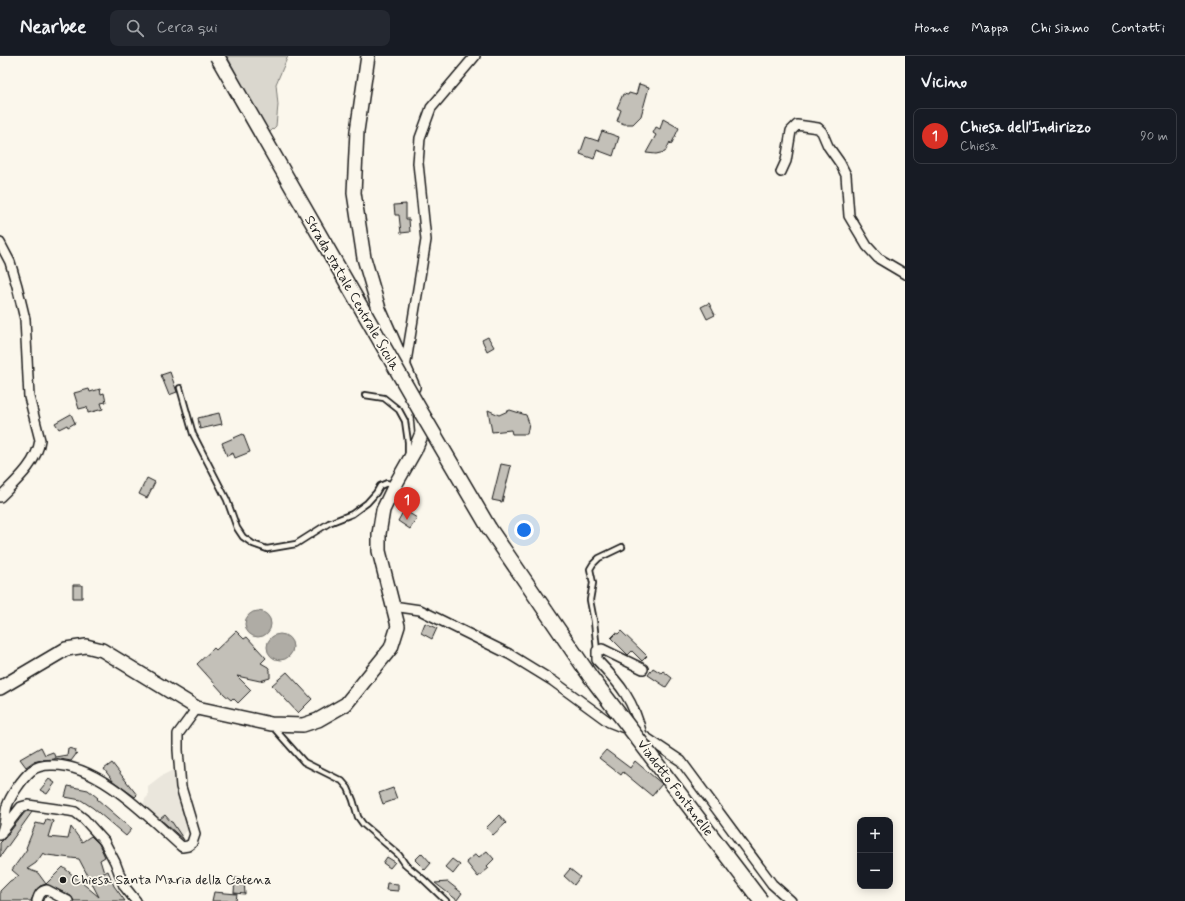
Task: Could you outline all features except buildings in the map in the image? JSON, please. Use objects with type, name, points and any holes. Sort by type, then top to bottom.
[{"type":"main road","name":"Strada statale Centrale Sicula","points":[[217,56],[489,528],[590,676]]},
{"type":"main road","points":[[0,688],[66,649],[86,646],[102,650],[197,708],[271,724],[303,725],[318,720],[346,704],[391,648],[398,626],[379,551],[379,534],[383,510],[394,487],[407,466],[422,433],[418,400],[379,309],[366,265],[354,193],[357,131],[368,56]]},
{"type":"main road","name":"Viadotto Fontanelle","points":[[590,676],[761,901]]},
{"type":"street","points":[[405,370],[426,240],[418,163],[420,138],[431,108],[475,56]]},
{"type":"street","points":[[781,172],[786,161],[791,131],[797,126],[818,128],[822,132],[828,146],[840,163],[846,175],[849,216],[866,246],[878,258],[905,274]]},
{"type":"street","points":[[0,243],[10,262],[25,319],[29,397],[40,440],[39,447],[26,469],[0,497]]},
{"type":"street","points":[[393,606],[420,610],[509,654],[553,681],[609,722],[642,735],[681,761],[772,884],[791,901]]},
{"type":"street","points":[[642,735],[639,720],[628,696],[617,681],[597,660],[597,651],[602,649],[643,669]]},
{"type":"street","points":[[2,832],[7,806],[31,771],[39,766],[63,765],[89,773],[110,786],[182,847],[188,846],[194,840],[195,834],[184,802],[181,787],[178,734],[197,708]]},
{"type":"street","points":[[2,832],[21,808],[28,805],[75,812],[88,823],[104,842],[115,862],[124,886],[136,901]]},
{"type":"street","points":[[37,901],[43,891],[47,890],[68,901]]},
{"type":"lane","points":[[180,388],[193,434],[227,500],[237,528],[243,537],[253,544],[267,549],[296,544],[329,523],[352,514],[367,503],[380,486],[387,482],[394,487]]},
{"type":"lane","points":[[365,395],[384,398],[399,410],[405,421],[408,442],[407,466]]},
{"type":"lane","points":[[597,651],[590,600],[593,583],[590,569],[599,558],[622,547]]},
{"type":"lane","points":[[271,724],[278,734],[304,762],[342,781],[348,788],[358,817],[363,824],[399,855],[404,864],[423,879],[446,901]]},
{"type":"shaded area","points":[[227,56],[288,56],[276,84],[278,105],[276,126],[268,134]]},
{"type":"shaded area","points":[[258,611],[267,615],[271,624],[267,633],[258,637],[249,633],[245,624],[249,615]]},
{"type":"shaded area","points":[[280,634],[289,638],[293,647],[289,656],[280,660],[271,656],[267,647],[271,638]]},
{"type":"shaded area","points":[[175,769],[177,788],[190,829],[179,837],[142,808],[145,799],[148,796],[148,786],[161,776]]},
{"type":"place","name":"Chiesa dell'Indirizzo","points":[[407,520]]},
{"type":"place","name":"Chiesa Santa Maria della Catena","points":[[63,880]]}]
